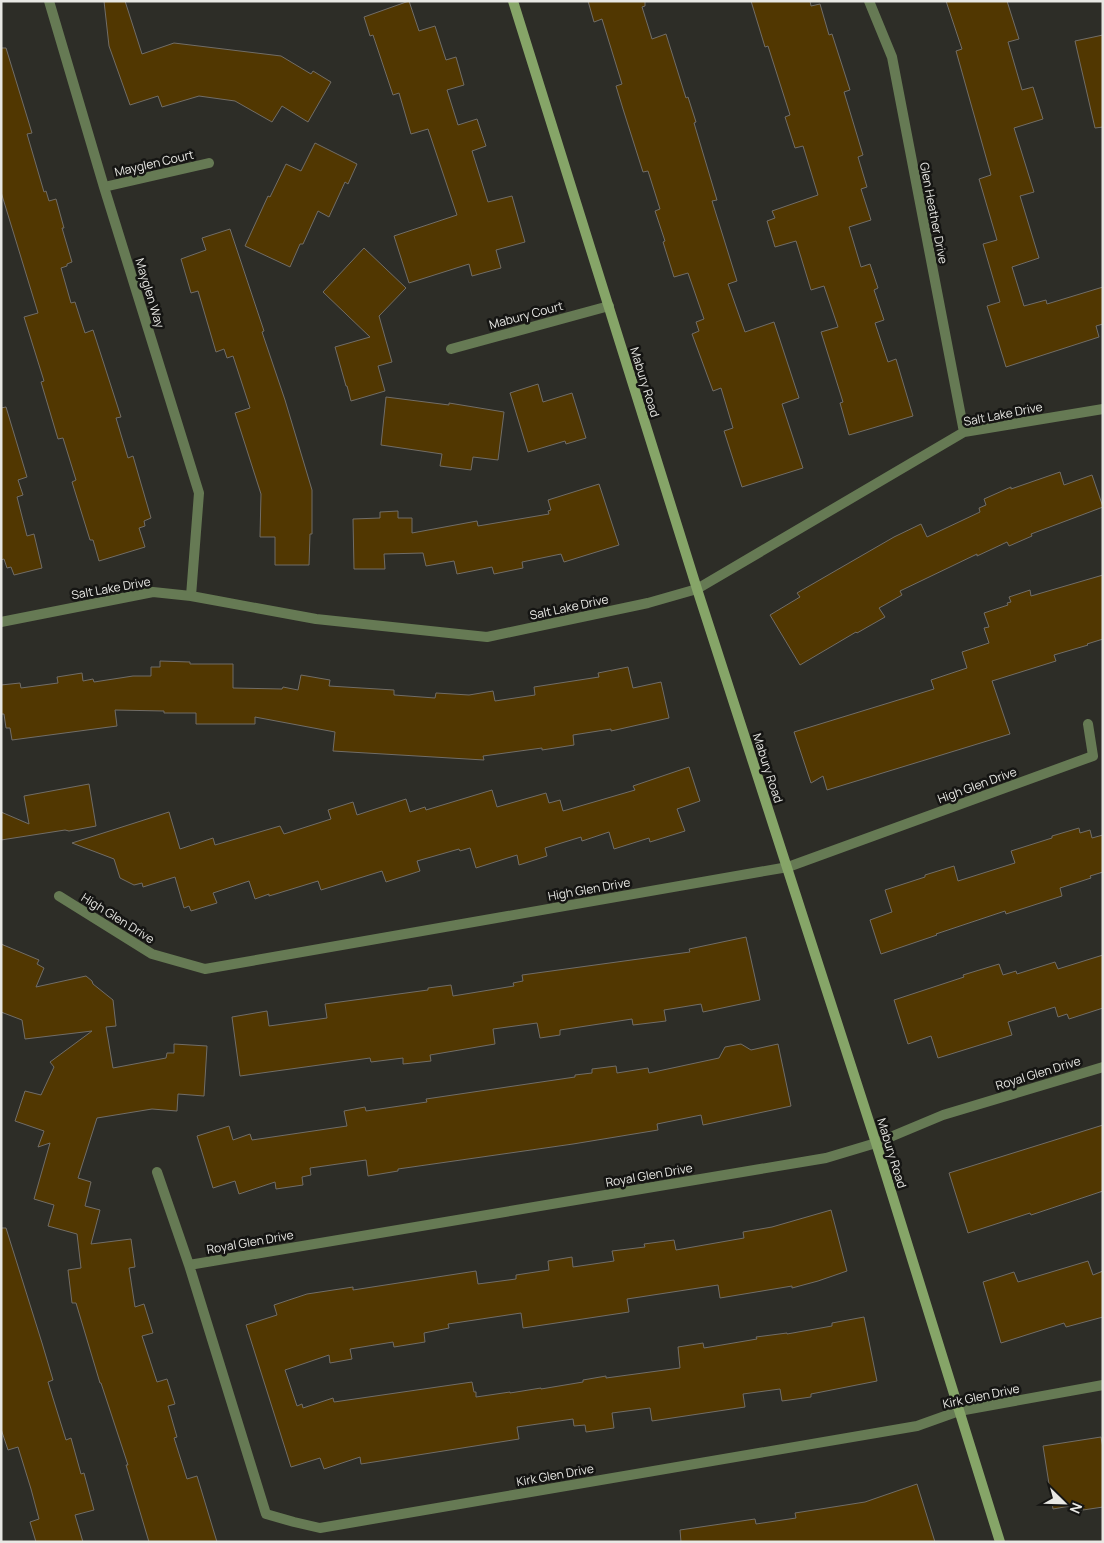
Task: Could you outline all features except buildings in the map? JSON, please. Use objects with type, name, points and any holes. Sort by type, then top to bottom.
[{"type":"main road","name":"Mabury Road","points":[[513,1],[697,590],[876,1143],[1000,1542]]},
{"type":"street","name":"Mayglen Way","points":[[49,1],[104,187],[199,493],[191,596]]},
{"type":"street","name":"Glen Heather Drive","points":[[869,1],[892,57],[964,432]]},
{"type":"street","name":"Mayglen Court","points":[[104,187],[209,163]]},
{"type":"street","name":"Mabury Court","points":[[451,348],[609,306]]},
{"type":"street","name":"Salt Lake Drive","points":[[1,622],[153,592],[191,596],[316,619],[487,637],[648,603],[697,590],[964,432],[1103,409]]},
{"type":"street","name":"High Glen Drive","points":[[59,896],[152,954],[205,969],[788,867],[1093,756],[1088,724]]},
{"type":"street","name":"Royal Glen Drive","points":[[189,1265],[826,1158],[876,1143],[943,1115],[1103,1067]]},
{"type":"street","points":[[158,1172],[189,1265]]},
{"type":"street","name":"Kirk Glen Drive","points":[[189,1265],[266,1514],[320,1528],[917,1426],[959,1411],[1103,1385]]}]
